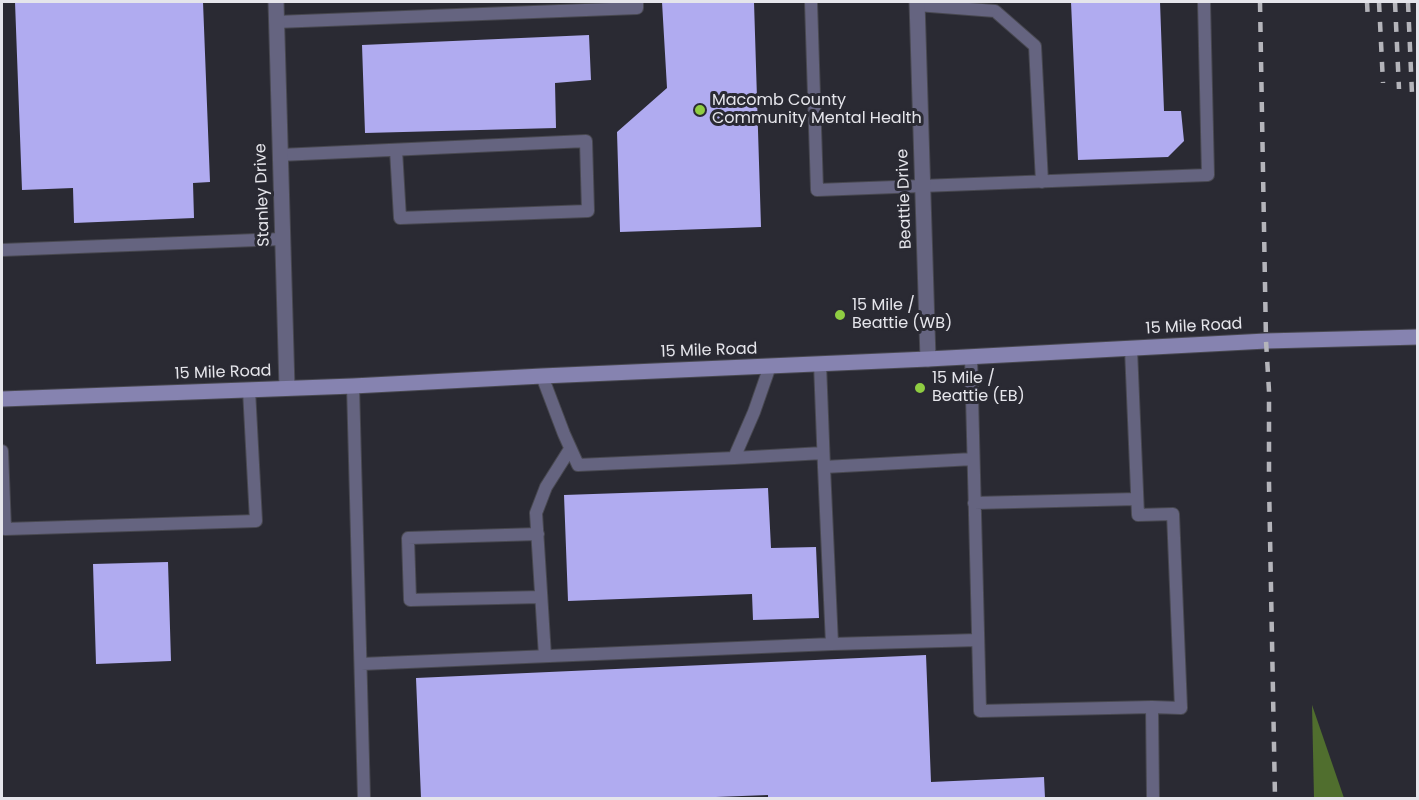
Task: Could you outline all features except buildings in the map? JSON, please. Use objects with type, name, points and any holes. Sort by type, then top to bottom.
[{"type":"main road","name":"15 Mile Road","points":[[2,399],[353,386],[1266,341],[1418,337]]},
{"type":"street","name":"Stanley Drive","points":[[276,2],[287,388]]},
{"type":"street","name":"Beattie Drive","points":[[917,3],[928,359]]},
{"type":"lane","points":[[276,22],[637,8],[637,2]]},
{"type":"lane","points":[[811,2],[817,190],[1208,175],[1204,3]]},
{"type":"lane","points":[[917,3],[995,11],[1035,46],[1042,182]]},
{"type":"lane","points":[[280,155],[586,141],[588,211],[400,218],[396,150]]},
{"type":"lane","points":[[2,250],[282,239]]},
{"type":"lane","points":[[971,357],[980,711],[1181,708],[1173,514],[1138,515],[1131,349]]},
{"type":"lane","points":[[820,364],[832,644]]},
{"type":"lane","points":[[734,458],[754,412],[770,366]]},
{"type":"lane","points":[[542,376],[578,465],[823,453]]},
{"type":"lane","points":[[353,386],[364,798]]},
{"type":"lane","points":[[2,451],[5,529],[256,521],[249,390]]},
{"type":"lane","points":[[545,656],[536,513],[546,487],[570,449]]},
{"type":"lane","points":[[824,466],[973,459]]},
{"type":"lane","points":[[974,503],[1137,499]]},
{"type":"lane","points":[[538,534],[408,538],[410,600],[541,597]]},
{"type":"lane","points":[[361,664],[978,639]]},
{"type":"lane","points":[[1152,707],[1153,798]]},
{"type":"green space","points":[[1312,705],[1344,798],[1314,798]]},
{"type":"railway","points":[[1260,2],[1275,798]]},
{"type":"railway","points":[[1367,2],[1368,21]]},
{"type":"railway","points":[[1379,2],[1383,83]]},
{"type":"railway","points":[[1395,2],[1399,89]]},
{"type":"railway","points":[[1408,2],[1412,94]]},
{"type":"place","name":"Macomb County Community Mental Health","points":[[700,110]]},
{"type":"place","name":"15 Mile / Beattie (WB)","points":[[840,315]]},
{"type":"place","name":"15 Mile / Beattie (EB)","points":[[920,388]]}]
